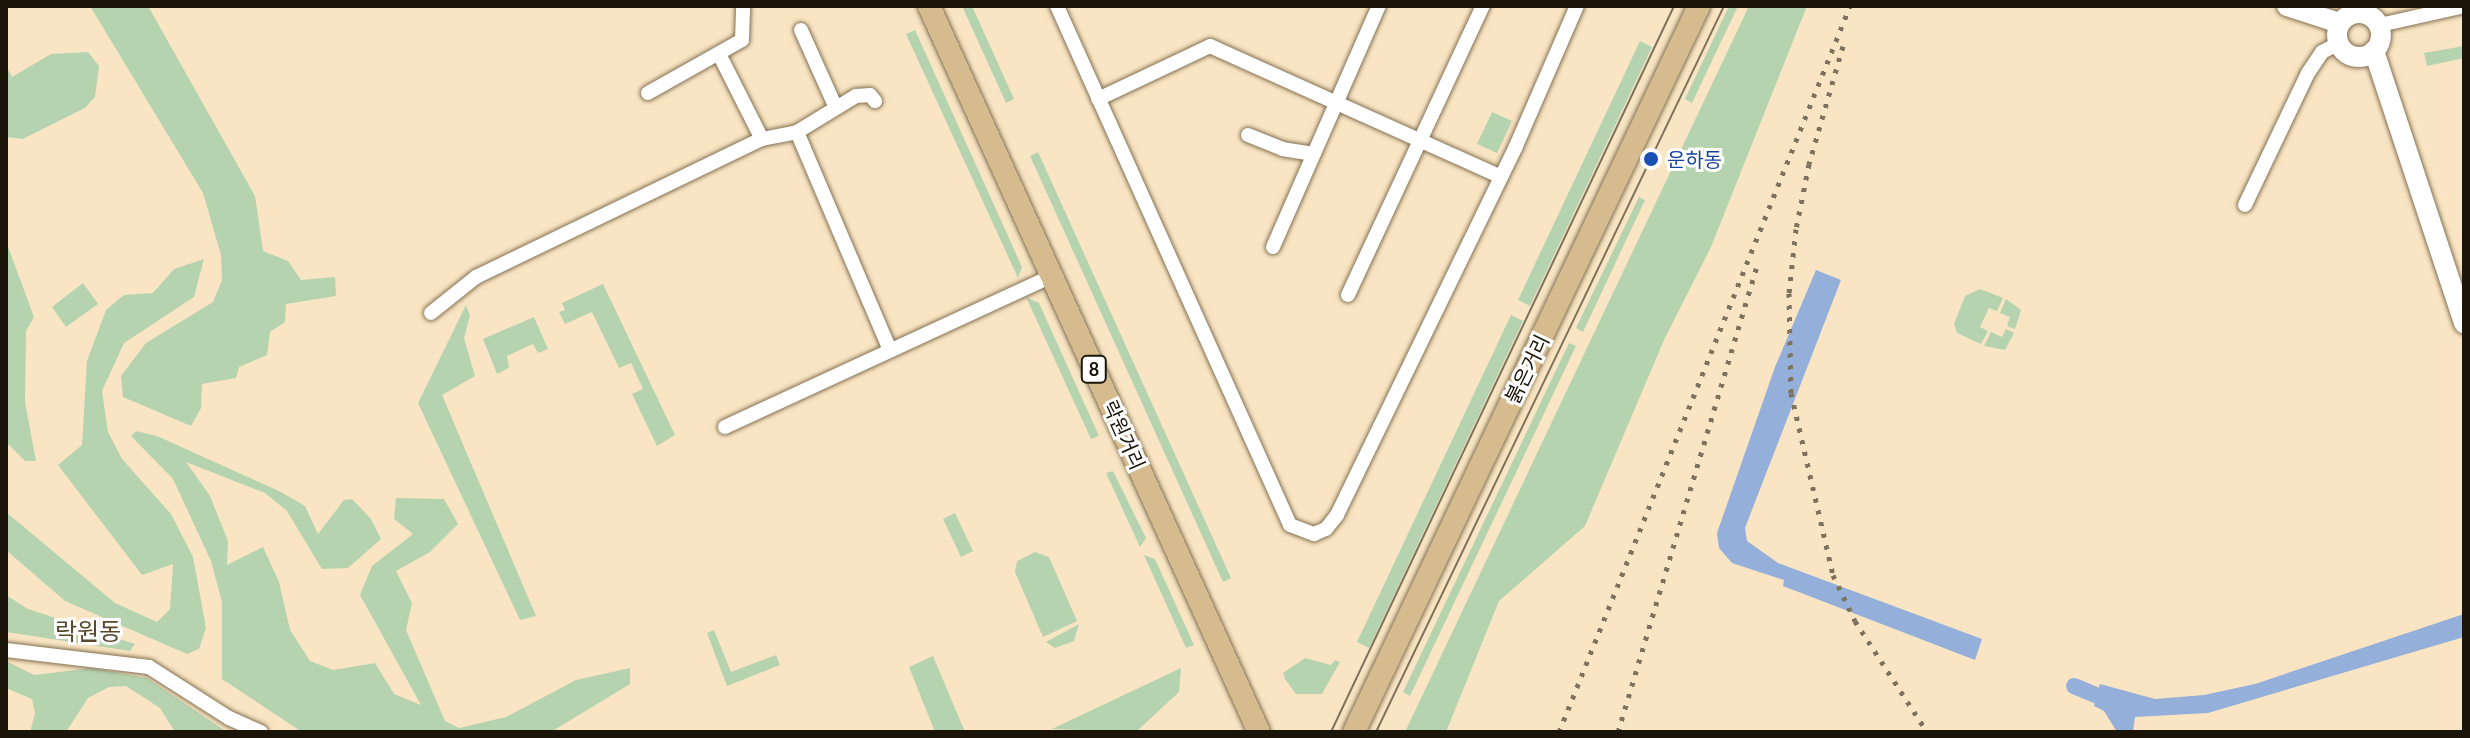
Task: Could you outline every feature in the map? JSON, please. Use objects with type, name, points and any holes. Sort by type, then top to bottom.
[{"type":"main road","name":"락원거리","points":[[929,6],[1259,732]]},
{"type":"main road","name":"붉은거리","points":[[1354,732],[1699,6]]},
{"type":"street","points":[[648,93],[720,56],[742,40],[743,6]]},
{"type":"street","points":[[1057,6],[1290,525],[1301,532],[1326,529],[1337,515],[1501,177],[1577,6]]},
{"type":"street","points":[[1273,247],[1379,6]]},
{"type":"street","points":[[1348,295],[1483,6]]},
{"type":"street","points":[[2287,6],[2348,21],[2370,15],[2380,25],[2381,39],[2374,51],[2354,57],[2348,21]]},
{"type":"street","points":[[2380,25],[2464,6]]},
{"type":"street","points":[[2245,205],[2308,73],[2348,21]]},
{"type":"street","points":[[801,30],[836,108]]},
{"type":"street","points":[[1098,99],[1210,46],[1501,177]]},
{"type":"street","points":[[2374,51],[2464,323]]},
{"type":"street","points":[[720,56],[762,139]]},
{"type":"street","points":[[431,313],[476,277],[762,139],[797,132],[856,96],[870,95],[875,101]]},
{"type":"street","points":[[797,132],[890,350]]},
{"type":"street","points":[[1248,135],[1282,149],[1314,154]]},
{"type":"street","points":[[725,427],[1052,276]]},
{"type":"street","points":[[6,650],[149,667],[229,718],[261,732]]},
{"type":"green space","points":[[90,6],[148,6],[255,196],[263,251],[288,261],[301,280],[335,277],[336,296],[286,304],[285,322],[270,332],[267,355],[239,367],[236,378],[202,384],[201,408],[191,426],[123,397],[121,376],[146,343],[213,302],[222,280],[221,255],[203,193]]},
{"type":"green space","points":[[962,6],[972,6],[1014,99],[1006,103]]},
{"type":"green space","points":[[1729,6],[1738,6],[1692,103],[1685,99]]},
{"type":"green space","points":[[1749,6],[1807,6],[1711,247],[1664,340],[1585,526],[1499,601],[1446,732],[1405,732]]},
{"type":"green space","points":[[915,30],[1022,267],[1018,278],[906,34]]},
{"type":"green space","points":[[1640,41],[1652,47],[1530,306],[1518,300]]},
{"type":"green space","points":[[2464,46],[2464,58],[2427,66],[2424,53]]},
{"type":"green space","points":[[88,52],[99,66],[95,97],[85,108],[23,139],[6,137],[6,66],[12,77],[51,54]]},
{"type":"green space","points":[[1492,112],[1512,121],[1497,153],[1477,144]]},
{"type":"green space","points":[[1038,152],[1231,578],[1223,582],[1030,156]]},
{"type":"green space","points":[[1639,197],[1645,200],[1583,332],[1576,328]]},
{"type":"green space","points":[[6,241],[34,317],[26,331],[25,402],[36,461],[25,461],[6,442]]},
{"type":"green space","points":[[204,259],[194,297],[124,343],[102,391],[108,432],[122,459],[171,514],[193,557],[206,628],[199,649],[187,654],[65,601],[6,550],[6,512],[115,603],[157,622],[170,609],[173,564],[142,575],[58,465],[82,445],[87,361],[106,310],[124,295],[153,293],[174,269]]},
{"type":"green space","points":[[83,283],[98,304],[66,327],[52,307]]},
{"type":"green space","points":[[603,284],[675,435],[657,446],[632,394],[643,389],[631,363],[619,368],[592,312],[565,324],[559,312],[565,310],[562,303]]},
{"type":"green space","points":[[1980,289],[2003,298],[1997,311],[1989,308],[1980,327],[1988,331],[1981,344],[1957,333],[1954,324],[1965,296]]},
{"type":"green space","points":[[1026,297],[1039,303],[1099,436],[1091,439]]},
{"type":"green space","points":[[2006,299],[2021,310],[2015,329],[2007,326],[2010,317],[2000,313]]},
{"type":"green space","points":[[466,305],[470,315],[464,338],[475,376],[442,395],[536,616],[520,620],[418,403]]},
{"type":"green space","points":[[1511,315],[1523,321],[1369,648],[1357,642]]},
{"type":"green space","points":[[534,317],[548,349],[538,353],[533,344],[507,356],[509,368],[497,374],[483,339]]},
{"type":"green space","points":[[2006,329],[2014,333],[2005,350],[1984,346],[1991,332],[2002,337]]},
{"type":"green space","points":[[1569,343],[1576,346],[1410,696],[1403,692]]},
{"type":"green space","points":[[136,431],[157,436],[281,492],[305,506],[318,534],[344,500],[352,499],[371,519],[381,539],[348,568],[322,569],[287,511],[265,493],[186,462],[210,496],[228,541],[227,565],[263,547],[279,582],[290,630],[310,661],[333,670],[375,663],[394,694],[421,705],[360,595],[372,566],[413,534],[394,519],[396,498],[444,499],[458,524],[430,552],[396,571],[412,603],[406,630],[445,721],[459,728],[506,717],[576,680],[630,668],[630,684],[551,732],[302,732],[222,679],[222,602],[211,561],[173,479],[131,436]]},
{"type":"green space","points":[[1113,471],[1146,538],[1140,547],[1106,473]]},
{"type":"green space","points":[[955,513],[973,551],[961,557],[943,519]]},
{"type":"green space","points":[[1035,552],[1049,557],[1077,621],[1043,637],[1015,572],[1017,561]]},
{"type":"green space","points":[[1144,555],[1155,559],[1194,645],[1186,648]]},
{"type":"green space","points":[[6,595],[28,609],[135,644],[130,651],[6,632]]},
{"type":"green space","points":[[1079,624],[1074,641],[1055,648],[1046,642]]},
{"type":"green space","points":[[714,630],[731,672],[776,655],[780,665],[727,686],[707,633]]},
{"type":"green space","points":[[933,656],[965,732],[935,732],[909,667]]},
{"type":"green space","points":[[1305,658],[1331,665],[1335,660],[1340,662],[1322,694],[1296,694],[1285,679],[1283,673]]},
{"type":"green space","points":[[6,661],[34,675],[92,668],[147,678],[227,732],[175,732],[160,708],[126,686],[109,687],[88,698],[66,732],[30,732],[35,714],[32,699],[6,688]]},
{"type":"green space","points":[[1181,668],[1179,692],[1136,732],[1052,729]]},
{"type":"water","points":[[1816,270],[1841,280],[1745,528],[1747,541],[1778,563],[1982,639],[1975,660],[1783,586],[1784,580],[1732,563],[1719,548],[1717,533],[1775,367]]},
{"type":"water","points":[[2464,614],[2464,637],[2208,713],[2135,717],[2133,732],[2117,732],[2104,711],[2094,706],[2100,684],[2155,699],[2204,695],[2255,684]]},
{"type":"waterway","points":[[2074,686],[2117,704]]},
{"type":"tram line","points":[[1331,732],[1674,6]]},
{"type":"tram line","points":[[1376,732],[1724,6]]},
{"type":"railway","points":[[1559,732],[1850,6]]},
{"type":"railway","points":[[1843,46],[1809,164],[1796,229],[1789,293],[1791,393],[1833,575],[1855,621],[1927,732]]},
{"type":"railway","points":[[1618,732],[1756,268]]},
{"type":"place","name":"운하동","points":[[1651,159]]},
{"type":"district","name":"락원동","points":[[88,631]]}]
